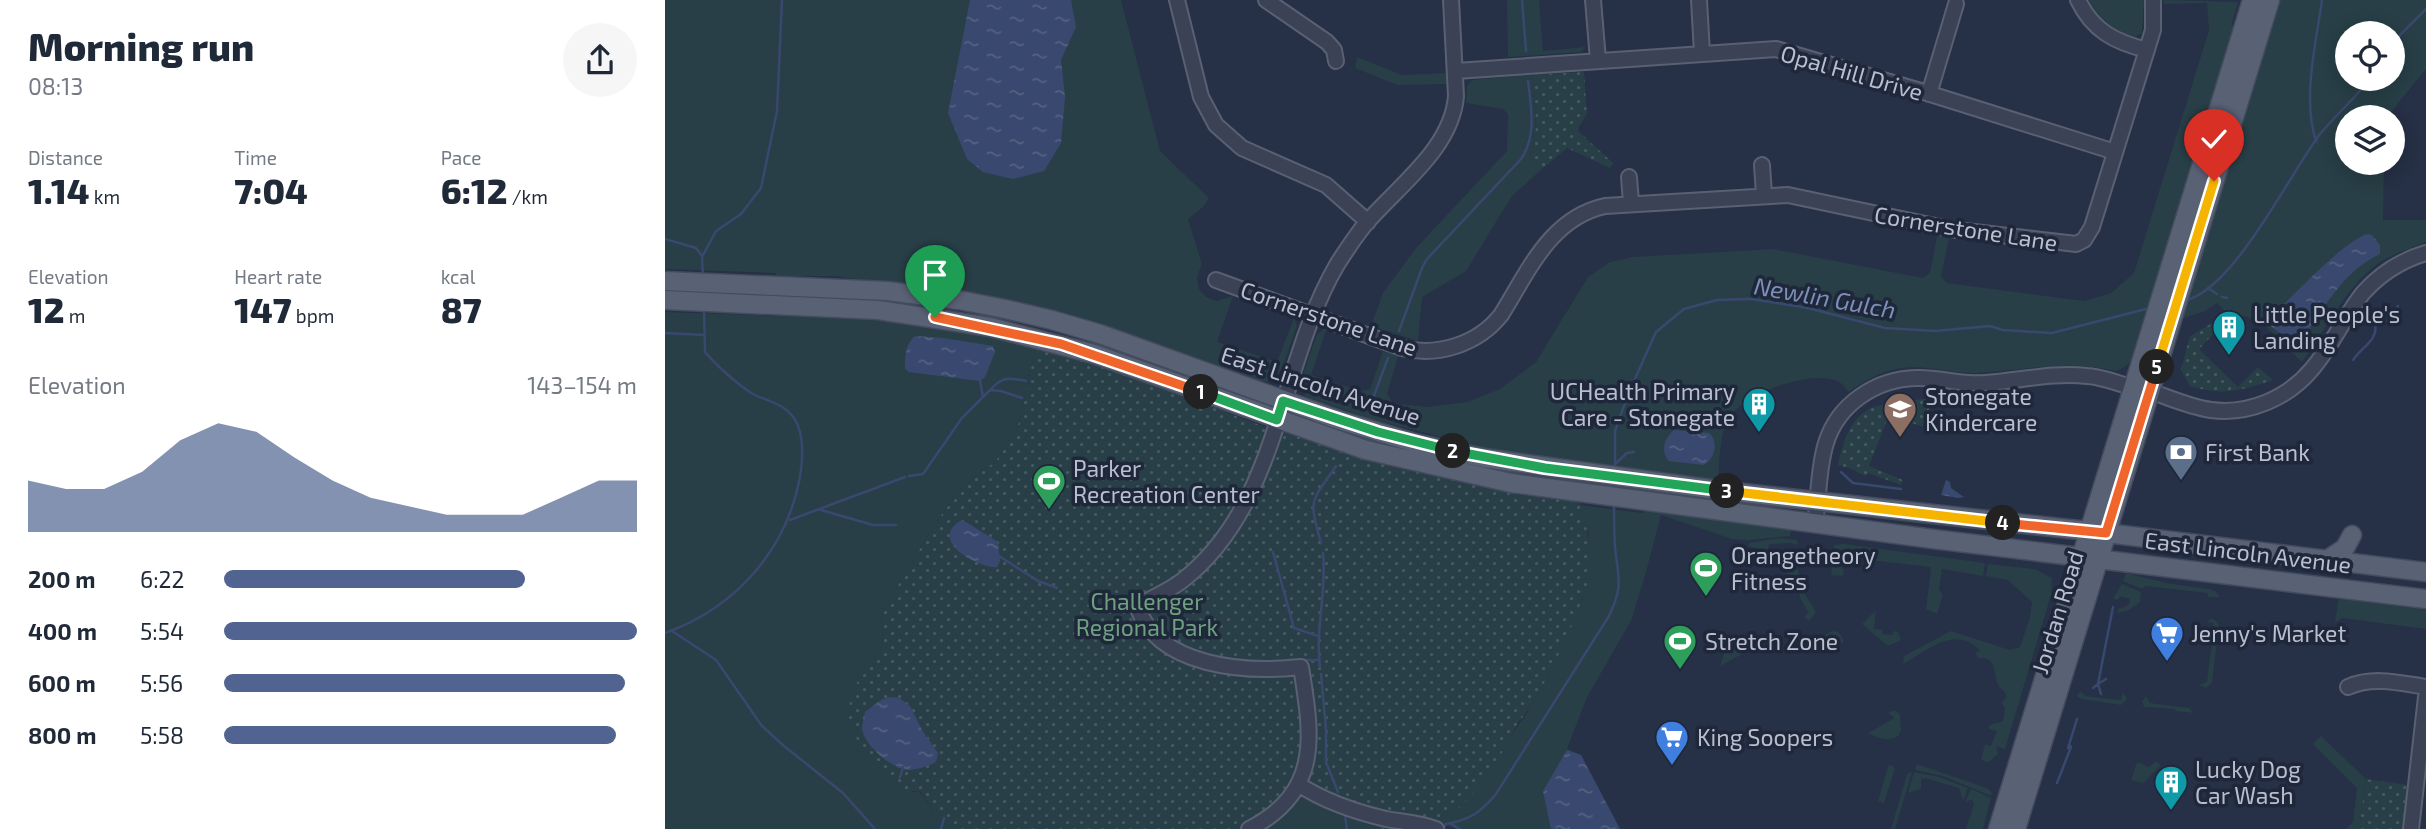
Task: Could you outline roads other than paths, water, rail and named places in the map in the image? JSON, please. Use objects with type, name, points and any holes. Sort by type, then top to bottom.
[{"type":"main road","points":[[2141,389],[2143,359],[2252,0]]},
{"type":"main road","name":"Jordan Road","points":[[2016,829],[2097,532],[2141,389],[2168,329],[2270,0]]},
{"type":"main road","name":"East Lincoln Avenue","points":[[665,281],[844,288],[921,295],[959,300],[1052,320],[1100,334],[1283,401],[1415,443],[1484,458],[1818,502],[2097,532],[2426,573]]},
{"type":"main road","name":"East Lincoln Avenue","points":[[665,300],[878,310],[935,317],[1027,335],[1123,364],[1277,420],[1398,459],[1511,483],[1581,494],[2426,599]]},
{"type":"main road","points":[[2327,560],[2345,548],[2352,535],[2357,550],[2369,565]]},
{"type":"main road","name":"Jordan Road","points":[[1998,829],[2090,557]]},
{"type":"main road","points":[[2321,587],[2332,577],[2351,571],[2410,577],[2426,573]]},
{"type":"street","points":[[1266,0],[1327,42],[1334,50],[1336,61]]},
{"type":"street","points":[[1249,829],[1277,810],[1298,784],[1308,757],[1310,743],[1301,667],[1278,669],[1222,665],[1189,657],[1170,648],[1152,632],[1143,621],[1137,606],[1183,580],[1225,537],[1249,495],[1265,458],[1313,315],[1332,274],[1368,222],[1429,155],[1445,133],[1456,103],[1451,0]]},
{"type":"street","points":[[1593,0],[1598,60]]},
{"type":"street","points":[[1699,0],[1702,53]]},
{"type":"street","points":[[2078,0],[2101,32],[2120,42],[2147,50]]},
{"type":"street","name":"Cornerstone Lane","points":[[1216,280],[1409,349],[1434,351],[1462,344],[1484,332],[1495,322],[1544,246],[1560,228],[1590,210],[1631,203],[1764,195],[1803,197],[1960,231],[2076,244],[2084,240],[2090,232],[2153,30],[2153,0]]},
{"type":"street","points":[[1180,1],[1201,97],[1216,125],[1242,148],[1326,185],[1368,222]]},
{"type":"street","points":[[1930,94],[1956,4]]},
{"type":"street","name":"Opal Hill Drive","points":[[1456,71],[1760,49],[1785,51],[2115,152]]},
{"type":"street","points":[[1762,165],[1764,195]]},
{"type":"street","points":[[1629,177],[1631,203]]},
{"type":"street","points":[[1815,523],[1824,451],[1831,430],[1854,402],[1870,390],[1886,383],[1924,378],[1974,384],[2080,375],[2141,389],[2182,403],[2223,411],[2246,409],[2275,399],[2297,384],[2313,369],[2355,304],[2374,282],[2396,266],[2426,253]]},
{"type":"street","points":[[2348,687],[2361,681],[2372,680],[2426,687]]},
{"type":"street","points":[[2410,829],[2426,697]]},
{"type":"street","points":[[1298,784],[1316,795],[1344,806],[1436,829]]},
{"type":"water","points":[[970,0],[1071,0],[1076,27],[1061,60],[1065,97],[1061,143],[1044,171],[1013,179],[983,172],[967,159],[948,113]]},
{"type":"water","points":[[2367,234],[2372,235],[2380,245],[2380,254],[2347,278],[2329,299],[2306,334],[2286,336],[2269,324],[2275,313],[2319,269],[2345,247]]},
{"type":"water","points":[[915,336],[993,346],[995,352],[985,377],[980,381],[909,372],[905,369],[906,351]]},
{"type":"water","points":[[1674,430],[1709,433],[1715,445],[1708,462],[1704,465],[1669,461],[1664,445]]},
{"type":"water","points":[[1946,480],[1950,482],[1951,488],[1964,497],[1941,495]]},
{"type":"water","points":[[960,521],[998,542],[1000,561],[997,567],[971,560],[954,546],[950,538],[951,529]]},
{"type":"water","points":[[890,697],[899,698],[910,706],[938,753],[936,762],[915,769],[901,768],[880,755],[868,742],[862,729],[865,712]]},
{"type":"water","points":[[1567,750],[1581,755],[1620,829],[1551,829],[1543,791]]},
{"type":"waterway","points":[[703,276],[702,257],[716,231],[741,214],[761,188],[777,111],[782,0]]},
{"type":"waterway","points":[[1522,0],[1526,51]]},
{"type":"waterway","points":[[2316,141],[2312,125],[2310,89],[2322,0]]},
{"type":"waterway","name":"Newlin Gulch","points":[[2405,30],[2426,9]]},
{"type":"waterway","points":[[1399,331],[1427,259],[1521,159],[1526,150],[1532,121],[1528,81]]},
{"type":"waterway","name":"Newlin Gulch","points":[[2184,301],[2203,292],[2222,276],[2241,254],[2320,134],[2360,91]]},
{"type":"waterway","points":[[665,239],[696,248],[702,256]]},
{"type":"waterway","points":[[2208,288],[2217,294]]},
{"type":"waterway","points":[[2222,297],[2227,298]]},
{"type":"waterway","name":"Newlin Gulch","points":[[1615,468],[1615,431],[1629,392],[1656,332],[1684,309],[1717,300],[1751,299],[1808,308],[1885,328],[1935,331],[1990,326],[2003,330],[2052,333],[2150,308]]},
{"type":"waterway","points":[[2375,322],[2390,319],[2398,306]]},
{"type":"waterway","points":[[665,633],[691,622],[715,607],[737,590],[756,570],[785,524],[795,498],[801,470],[802,442],[794,418],[780,406],[741,386],[705,352],[704,310]]},
{"type":"waterway","points":[[2353,360],[2375,334],[2375,322]]},
{"type":"waterway","points":[[665,333],[704,335]]},
{"type":"waterway","points":[[1369,409],[1388,358]]},
{"type":"waterway","points":[[992,388],[1007,379],[1026,381]]},
{"type":"waterway","points":[[980,380],[983,397]]},
{"type":"waterway","points":[[909,476],[923,474],[962,418],[990,390],[1022,398]]},
{"type":"waterway","points":[[1615,464],[1627,453],[1634,452]]},
{"type":"waterway","points":[[1321,543],[1314,517],[1314,501],[1336,466]]},
{"type":"waterway","points":[[1841,472],[1853,483],[1901,489]]},
{"type":"waterway","points":[[790,520],[905,477]]},
{"type":"waterway","name":"Newlin Gulch","points":[[1443,829],[1446,824],[1474,814],[1496,794],[1609,616],[1619,582],[1614,503]]},
{"type":"waterway","points":[[821,510],[873,525],[896,525]]},
{"type":"waterway","points":[[1273,552],[1294,628],[1318,636]]},
{"type":"waterway","points":[[1320,667],[1323,553]]},
{"type":"waterway","points":[[999,556],[1038,581],[1057,588]]},
{"type":"waterway","points":[[2098,684],[2113,607]]},
{"type":"waterway","name":"Newlin Gulch","points":[[672,631],[716,660],[762,726],[843,793],[875,829]]},
{"type":"waterway","points":[[1302,660],[1319,660]]},
{"type":"waterway","points":[[1321,674],[1326,762],[1338,792]]},
{"type":"waterway","points":[[2098,684],[2106,679]]},
{"type":"waterway","points":[[2093,688],[2098,684],[2101,694]]},
{"type":"waterway","points":[[2068,748],[2077,719]]},
{"type":"waterway","points":[[2057,783],[2071,747],[2069,745]]},
{"type":"waterway","points":[[900,777],[903,767]]},
{"type":"waterway","points":[[1345,815],[1347,829]]},
{"type":"waterway","points":[[941,829],[944,818]]},
{"type":"waterway","points":[[1451,824],[1460,829]]},
{"type":"place","name":"Little People's Landing","points":[[2229,357]]},
{"type":"place","name":"UCHealth Primary Care - Stonegate","points":[[1759,434]]},
{"type":"place","name":"Stonegate Kindercare","points":[[1900,439]]},
{"type":"place","name":"First Bank","points":[[2181,482]]},
{"type":"place","name":"Parker Recreation Center","points":[[1049,511]]},
{"type":"place","name":"Orangetheory Fitness","points":[[1706,598]]},
{"type":"place","name":"Jenny's Market","points":[[2167,663]]},
{"type":"place","name":"Stretch Zone","points":[[1680,671]]},
{"type":"place","name":"King Soopers","points":[[1672,767]]},
{"type":"place","name":"Lucky Dog Car Wash","points":[[2171,812]]},
{"type":"park label","name":"Challenger Regional Park","points":[[1147,614]]}]
